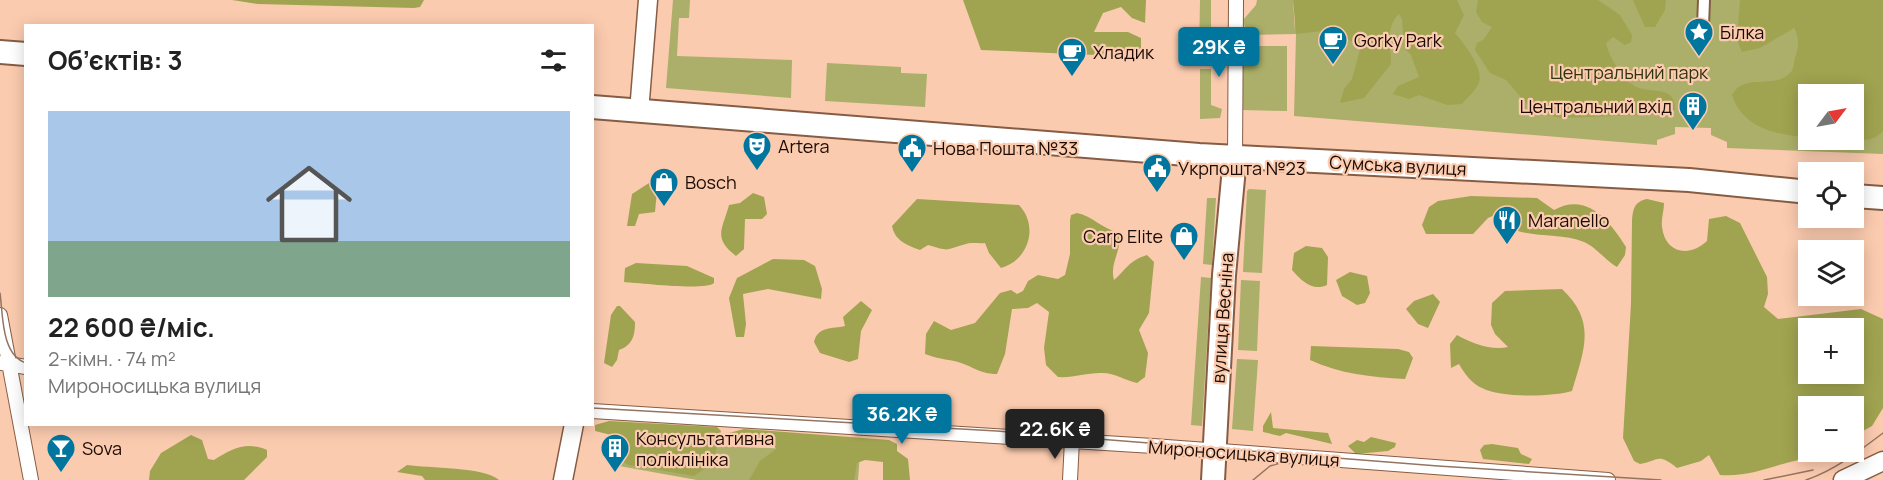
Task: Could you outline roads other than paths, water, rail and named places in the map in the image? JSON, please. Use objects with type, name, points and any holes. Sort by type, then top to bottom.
[{"type":"main road","points":[[0,52],[24,54]]},
{"type":"main road","name":"Сумська вулиця","points":[[594,107],[1235,157],[1689,180],[1798,191]]},
{"type":"main road","name":"вулиця Весніна","points":[[1213,480],[1224,274],[1235,157]]},
{"type":"main road","points":[[1864,197],[1883,198]]},
{"type":"street","points":[[639,112],[648,0]]},
{"type":"street","points":[[1235,157],[1236,0]]},
{"type":"street","points":[[1703,26],[1704,0]]},
{"type":"street","points":[[0,315],[5,363],[31,480]]},
{"type":"street","points":[[5,363],[24,367]]},
{"type":"street","name":"Мироносицька вулиця","points":[[594,411],[1213,450],[1608,480]]},
{"type":"street","points":[[563,480],[574,426]]},
{"type":"street","points":[[1070,480],[1072,441]]},
{"type":"street","points":[[1843,480],[1883,461]]},
{"type":"tram line","points":[[0,293],[8,343],[12,352],[24,362]]},
{"type":"tram line","points":[[594,408],[997,431],[1438,466],[1661,480]]},
{"type":"tram line","points":[[1806,480],[1837,466],[1883,433]]},
{"type":"tram line","points":[[1253,480],[1270,466],[1297,458]]},
{"type":"tram line","points":[[1764,480],[1813,470]]},
{"type":"place","name":"Білка","points":[[1699,58]]},
{"type":"place","name":"Gorky Park","points":[[1333,66]]},
{"type":"place","name":"Хладик","points":[[1072,78]]},
{"type":"place","name":"Центральний вхід","points":[[1693,132]]},
{"type":"place","name":"Artera","points":[[757,172]]},
{"type":"place","name":"Нова Пошта №33","points":[[912,174]]},
{"type":"place","name":"Укрпошта №23","points":[[1157,194]]},
{"type":"place","name":"Bosch","points":[[664,208]]},
{"type":"place","name":"Maranello","points":[[1507,246]]},
{"type":"place","name":"Carp Elite","points":[[1184,262]]},
{"type":"place","name":"Sova","points":[[61,474]]},
{"type":"place","name":"Консультативна поліклініка","points":[[615,474]]},
{"type":"park label","name":"Центральний парк","points":[[1629,72]]}]
